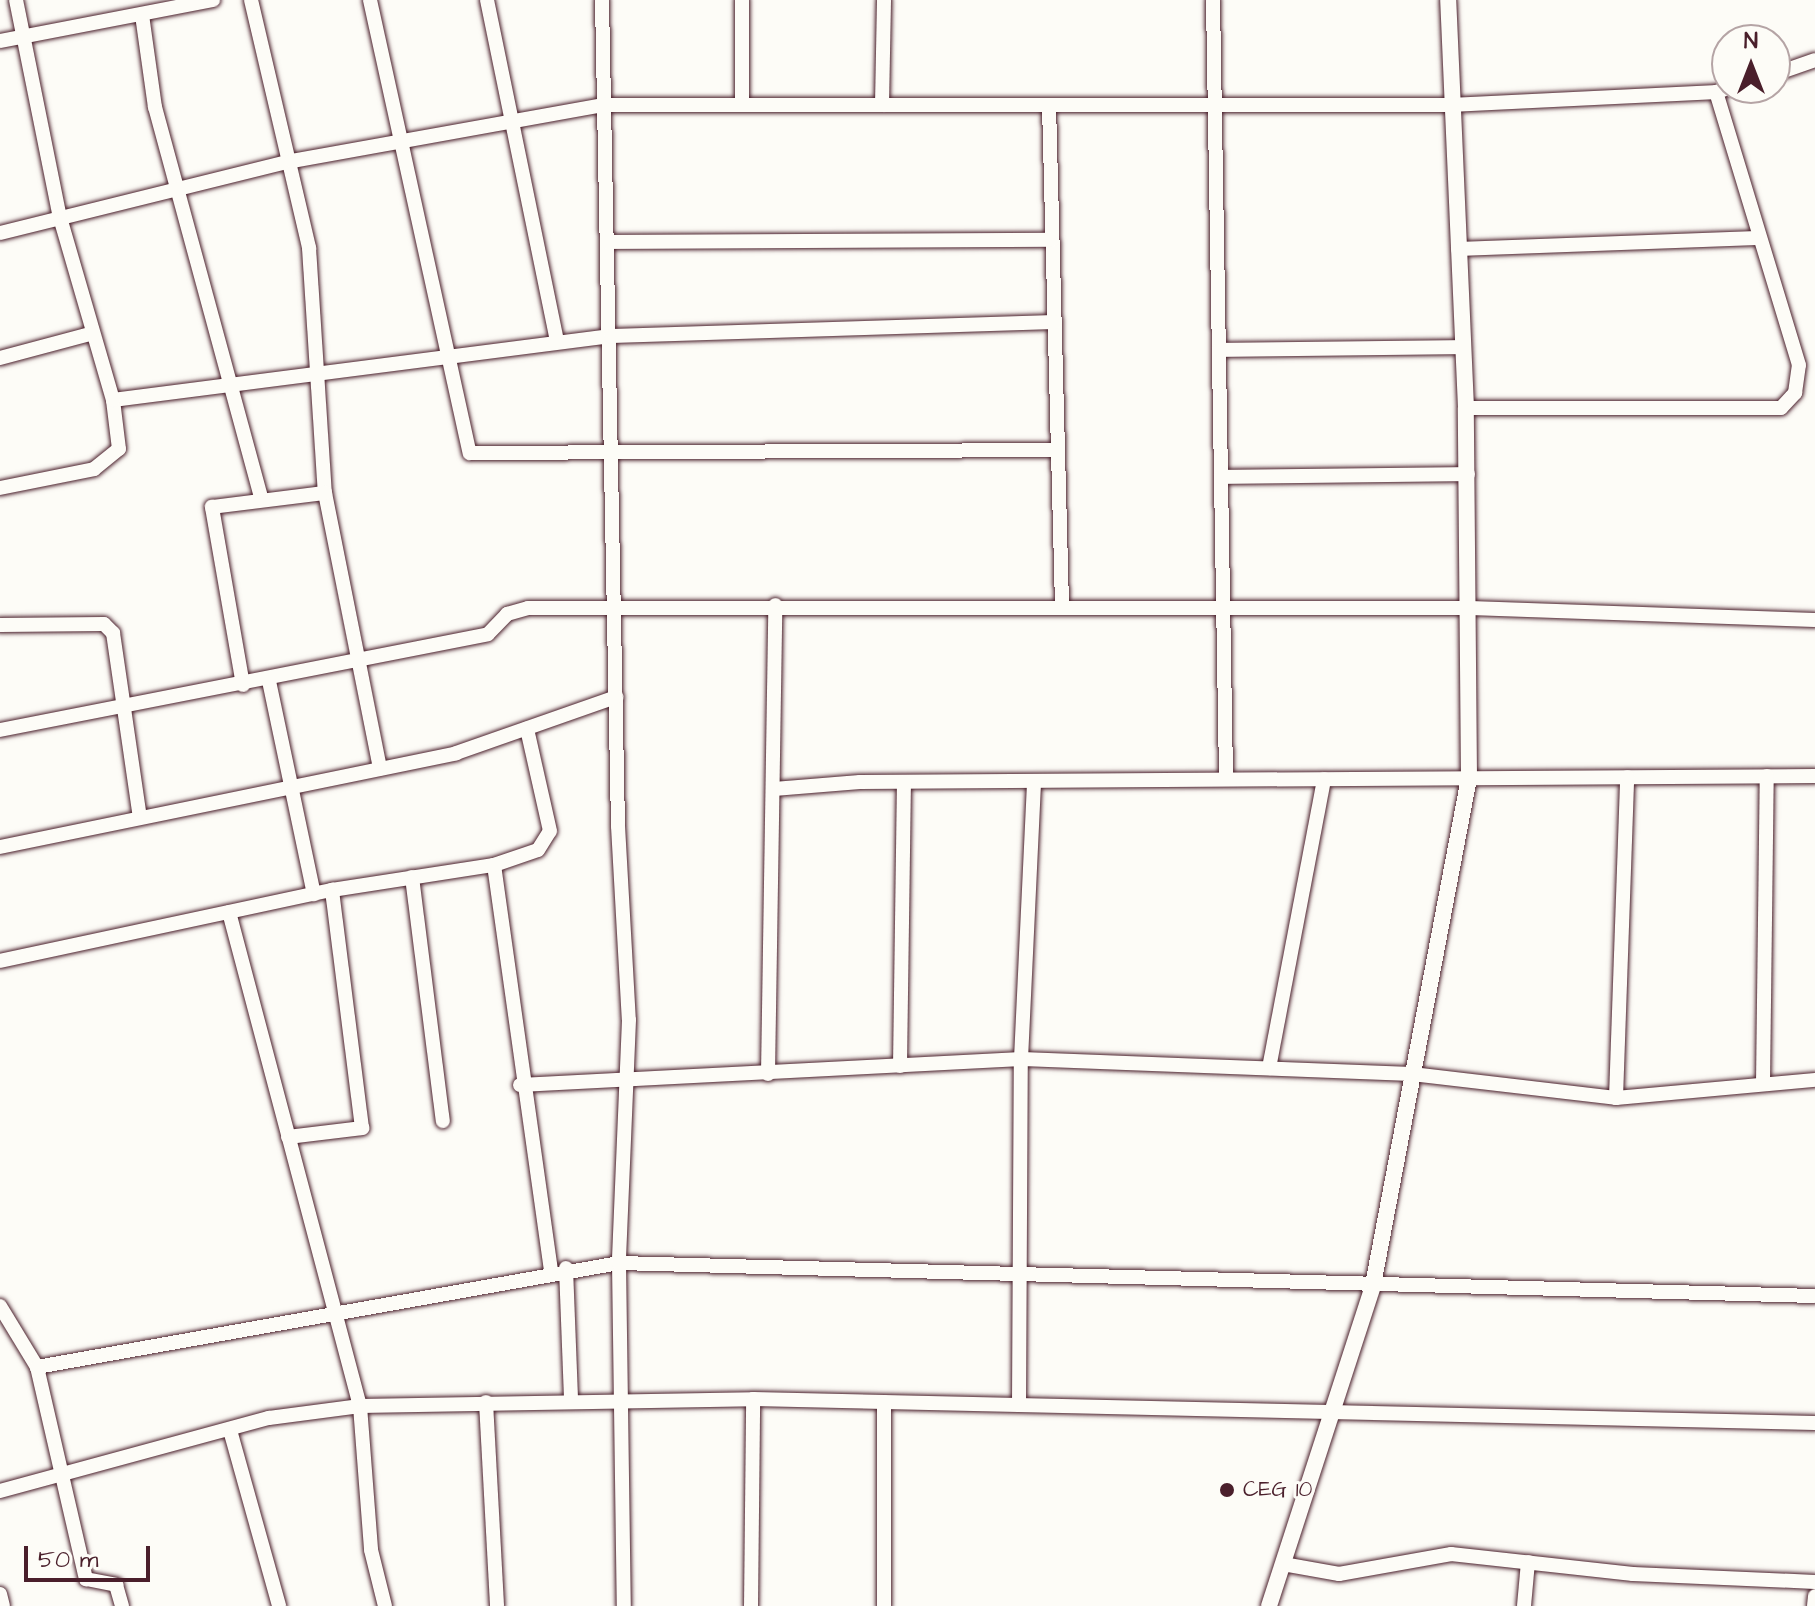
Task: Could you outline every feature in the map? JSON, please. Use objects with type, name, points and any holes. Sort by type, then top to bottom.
[{"type":"street","points":[[0,488],[112,462],[119,449],[113,400],[90,334],[60,218],[28,38],[16,0]]},
{"type":"street","points":[[0,41],[213,0]]},
{"type":"street","points":[[251,0],[292,161],[309,248],[325,493],[380,769]]},
{"type":"street","points":[[370,0],[470,453],[1058,450]]},
{"type":"street","points":[[487,0],[557,342]]},
{"type":"street","points":[[602,0],[616,697],[629,1020],[624,1079],[619,1263],[624,1606]]},
{"type":"street","points":[[742,0],[742,105]]},
{"type":"street","points":[[882,105],[884,0]]},
{"type":"street","points":[[1213,0],[1226,779]]},
{"type":"street","points":[[1269,1606],[1335,1411],[1373,1285],[1469,778],[1468,474],[1448,0]]},
{"type":"street","points":[[142,15],[155,107],[235,389],[261,496]]},
{"type":"street","points":[[1791,68],[1815,60]]},
{"type":"street","points":[[0,233],[292,161],[604,105],[1452,105],[1711,91]]},
{"type":"street","points":[[1466,408],[1781,408],[1799,386],[1799,365],[1757,238],[1725,104]]},
{"type":"street","points":[[1049,105],[1062,606]]},
{"type":"street","points":[[1458,249],[1757,238]]},
{"type":"street","points":[[607,242],[1052,240]]},
{"type":"street","points":[[113,400],[235,389],[317,372],[611,336],[1055,322]]},
{"type":"street","points":[[0,358],[90,334]]},
{"type":"street","points":[[1219,350],[1463,347]]},
{"type":"street","points":[[1221,477],[1468,474]]},
{"type":"street","points":[[243,685],[212,507],[261,496],[325,493]]},
{"type":"street","points":[[768,1074],[775,605]]},
{"type":"street","points":[[0,730],[269,681],[488,634],[507,614],[528,608],[775,605],[1470,608],[1815,620]]},
{"type":"street","points":[[0,625],[104,624],[113,633],[119,708],[140,817]]},
{"type":"street","points":[[269,681],[314,894]]},
{"type":"street","points":[[0,847],[380,769],[527,729],[616,697]]},
{"type":"street","points":[[0,961],[332,890],[494,865],[538,850],[550,831],[527,729]]},
{"type":"street","points":[[1763,1083],[1767,776]]},
{"type":"street","points":[[774,789],[904,782],[1815,776]]},
{"type":"street","points":[[1616,1098],[1627,777]]},
{"type":"street","points":[[1269,1068],[1324,779]]},
{"type":"street","points":[[1019,1405],[1021,1059],[1034,781]]},
{"type":"street","points":[[900,1066],[904,782]]},
{"type":"street","points":[[494,865],[520,1085],[559,1270],[571,1399]]},
{"type":"street","points":[[412,877],[443,1121]]},
{"type":"street","points":[[288,1137],[362,1128],[332,890]]},
{"type":"street","points":[[229,912],[288,1137],[329,1313],[360,1406],[371,1550],[385,1606]]},
{"type":"street","points":[[520,1085],[1021,1059],[1412,1074],[1616,1098],[1815,1080]]},
{"type":"street","points":[[37,1367],[559,1270],[619,1263],[1815,1296]]},
{"type":"street","points":[[0,1306],[37,1367],[86,1579],[116,1585],[122,1606]]},
{"type":"street","points":[[0,1491],[60,1472],[230,1430],[360,1406],[571,1399],[753,1399],[1815,1423]]},
{"type":"street","points":[[751,1606],[753,1399]]},
{"type":"street","points":[[486,1402],[497,1606]]},
{"type":"street","points":[[884,1402],[884,1606]]},
{"type":"street","points":[[230,1430],[279,1606]]},
{"type":"street","points":[[1283,1564],[1339,1574],[1451,1554],[1815,1582]]},
{"type":"street","points":[[1524,1606],[1528,1562]]},
{"type":"street","points":[[0,1594],[3,1606]]},
{"type":"street","points":[[1814,1606],[1815,1596]]},
{"type":"place","name":"CEG 10","points":[[1227,1490]]}]
